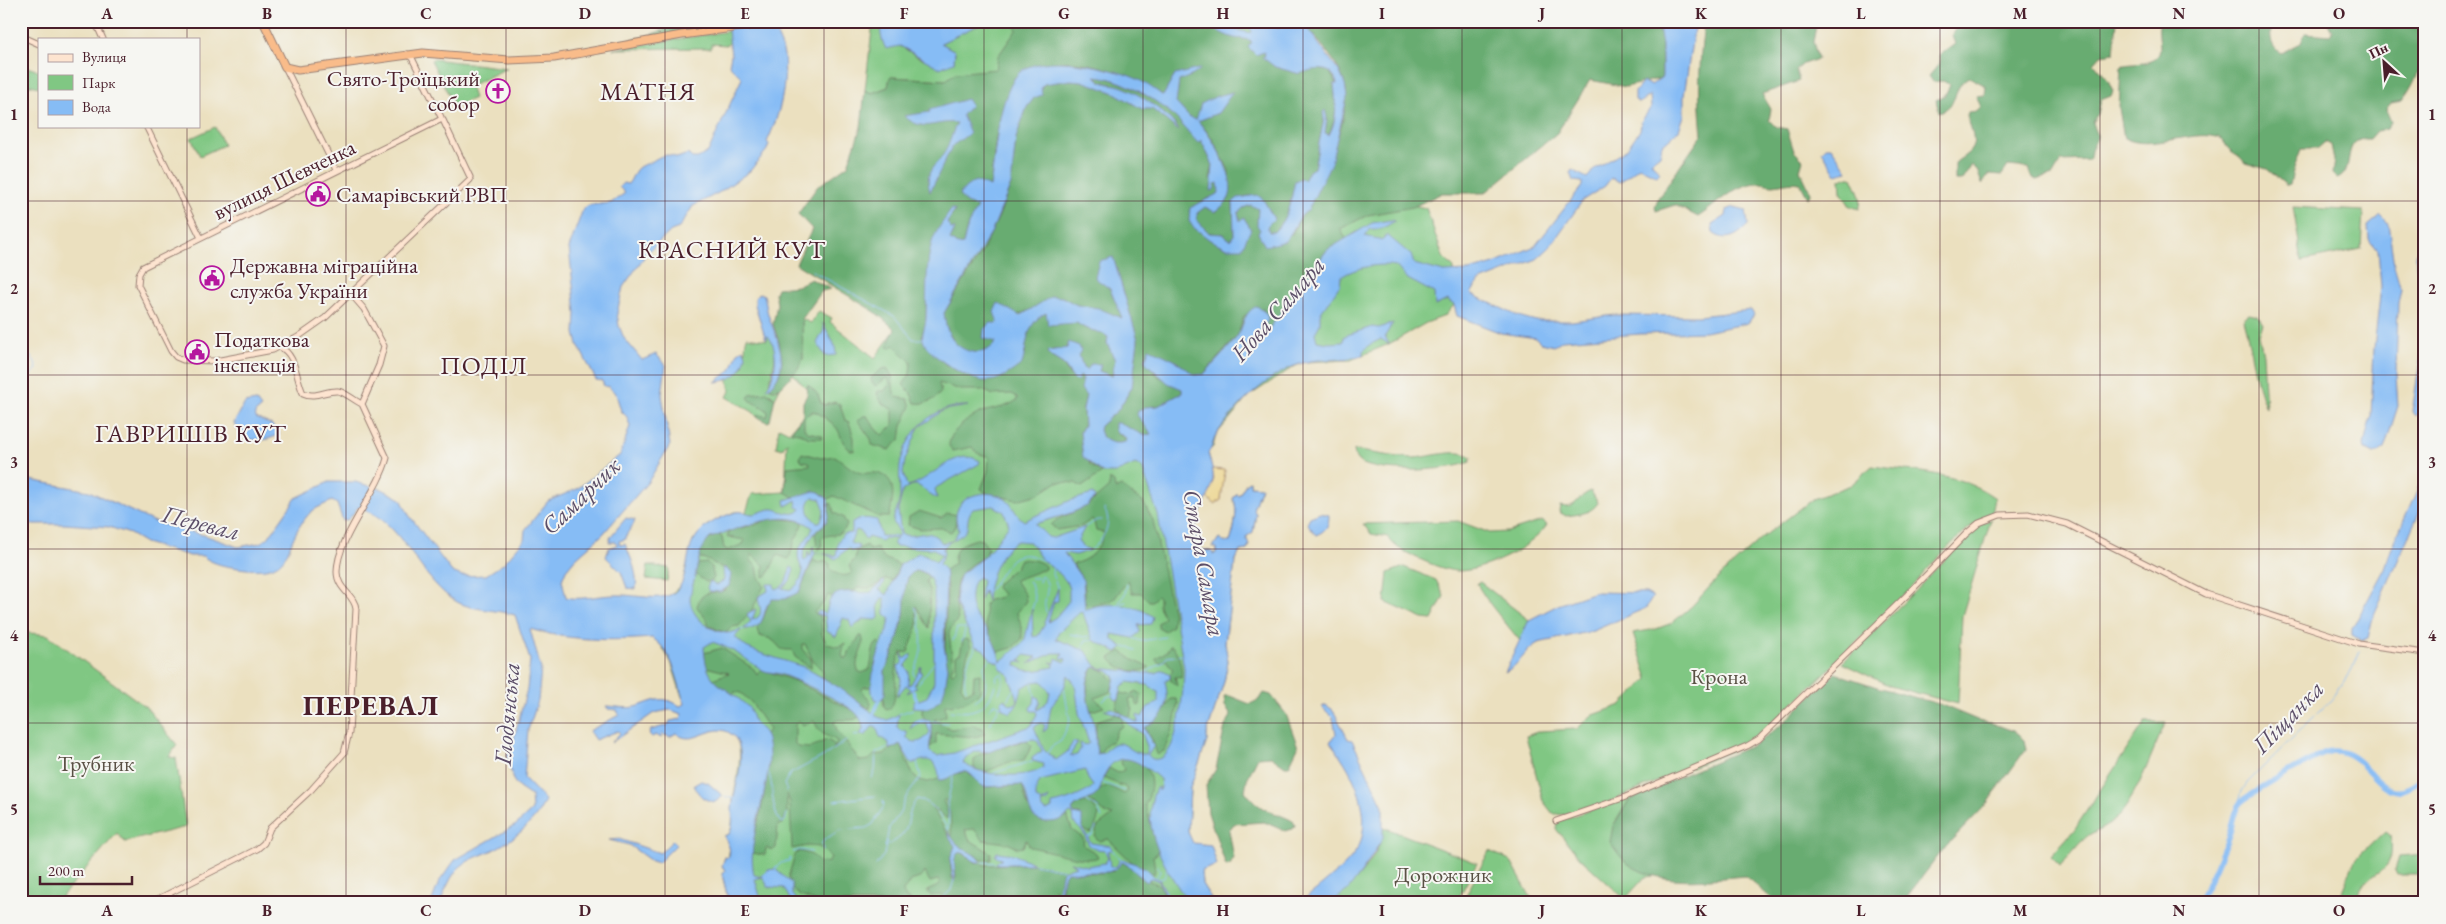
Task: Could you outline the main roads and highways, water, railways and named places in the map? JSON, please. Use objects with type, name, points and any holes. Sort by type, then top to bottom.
[{"type":"highway","points":[[263,21],[285,67],[298,70],[407,54],[433,53],[510,60],[539,60],[781,22]]},
{"type":"water","points":[[727,21],[774,21],[775,30],[782,46],[785,66],[782,100],[767,142],[769,144],[767,150],[750,171],[720,192],[693,206],[679,228],[671,231],[647,253],[623,287],[617,313],[619,326],[624,338],[642,360],[656,354],[666,365],[662,395],[670,445],[648,482],[603,534],[575,559],[566,570],[562,580],[566,597],[609,595],[667,596],[680,587],[691,546],[697,535],[711,523],[738,512],[752,514],[774,509],[795,513],[801,509],[797,507],[796,500],[786,506],[785,500],[814,491],[819,492],[828,499],[828,516],[826,522],[817,530],[807,545],[803,557],[804,561],[807,559],[808,551],[809,556],[811,556],[813,546],[814,552],[825,554],[815,553],[799,592],[785,599],[772,599],[768,603],[761,623],[752,628],[744,629],[751,621],[747,616],[748,613],[756,609],[752,620],[759,616],[758,597],[768,591],[767,584],[774,584],[775,589],[782,586],[791,567],[794,569],[790,581],[782,588],[791,590],[802,577],[803,571],[798,557],[799,552],[813,528],[802,521],[777,519],[748,525],[710,538],[703,547],[698,561],[690,594],[691,606],[698,618],[713,629],[726,633],[741,630],[735,637],[746,647],[804,667],[840,688],[878,717],[888,720],[899,714],[897,727],[901,731],[907,731],[907,738],[914,742],[925,738],[930,732],[926,723],[917,724],[910,729],[914,721],[921,719],[930,721],[932,734],[929,748],[930,752],[937,756],[954,753],[1031,726],[1037,714],[1036,711],[1031,711],[1030,708],[1034,703],[1035,696],[1038,697],[1040,702],[1038,710],[1048,701],[1050,692],[1042,681],[1032,682],[1022,688],[1017,705],[1010,713],[1002,708],[1001,701],[1004,699],[1011,705],[1017,703],[1018,700],[1009,675],[983,649],[975,646],[956,604],[957,587],[961,574],[986,555],[1009,525],[1004,512],[994,506],[973,509],[969,515],[965,532],[952,541],[959,530],[956,519],[957,511],[961,504],[974,495],[990,494],[1004,498],[1024,521],[1069,501],[1093,494],[1095,498],[1087,506],[1035,524],[1048,537],[1053,538],[1085,527],[1078,540],[1082,547],[1091,550],[1076,555],[1064,553],[1083,580],[1085,609],[1103,605],[1118,605],[1134,607],[1153,617],[1151,624],[1138,625],[1140,632],[1133,638],[1112,634],[1112,639],[1123,647],[1117,652],[1093,640],[1083,613],[1080,612],[1059,632],[1056,639],[1086,651],[1096,666],[1100,668],[1145,673],[1156,673],[1163,670],[1170,674],[1170,678],[1165,681],[1167,703],[1165,709],[1158,719],[1144,728],[1154,746],[1148,755],[1151,758],[1158,759],[1165,755],[1171,746],[1179,719],[1183,690],[1184,668],[1158,515],[1142,467],[1135,464],[1115,473],[1102,473],[1083,457],[1080,432],[1084,425],[1083,409],[1086,396],[1081,389],[1083,378],[1080,376],[1078,381],[1074,380],[1063,364],[1050,356],[1048,351],[1067,348],[1069,342],[1079,346],[1081,351],[1079,355],[1083,368],[1087,370],[1091,364],[1101,364],[1099,371],[1112,376],[1115,360],[1107,343],[1108,337],[1077,323],[1048,325],[1046,313],[1034,323],[1028,335],[1022,364],[1000,378],[990,381],[978,380],[959,372],[932,353],[923,340],[926,318],[928,264],[932,243],[938,228],[952,209],[955,210],[947,223],[951,229],[955,229],[950,240],[957,245],[963,244],[968,225],[977,207],[966,203],[959,195],[975,181],[990,187],[1000,118],[1008,91],[1014,79],[1023,70],[1036,64],[1051,62],[1069,62],[1103,68],[1147,84],[1163,96],[1175,75],[1202,68],[1193,75],[1179,81],[1176,103],[1190,118],[1196,120],[1201,104],[1217,96],[1233,92],[1218,113],[1198,121],[1222,158],[1227,169],[1231,190],[1229,198],[1223,206],[1215,212],[1205,207],[1197,213],[1197,220],[1209,233],[1223,234],[1230,240],[1234,235],[1233,202],[1238,198],[1257,195],[1263,199],[1274,219],[1267,226],[1269,232],[1274,232],[1279,227],[1288,208],[1295,181],[1301,178],[1304,181],[1309,171],[1314,168],[1324,119],[1323,112],[1325,110],[1327,118],[1325,133],[1329,135],[1332,129],[1336,110],[1334,84],[1337,84],[1332,74],[1327,71],[1311,70],[1300,74],[1275,67],[1262,57],[1265,56],[1264,52],[1256,55],[1248,47],[1252,42],[1222,33],[1209,24],[1210,21],[1226,21],[1232,29],[1251,33],[1252,31],[1243,21],[1275,21],[1277,28],[1281,27],[1283,21],[1302,21],[1339,71],[1345,84],[1347,98],[1331,163],[1308,210],[1301,216],[1286,241],[1265,246],[1258,233],[1260,230],[1257,225],[1258,209],[1251,205],[1243,208],[1238,213],[1240,221],[1244,218],[1251,229],[1242,248],[1227,248],[1210,240],[1193,227],[1189,221],[1190,208],[1219,193],[1218,183],[1215,184],[1214,190],[1211,191],[1213,165],[1201,140],[1198,143],[1176,117],[1155,101],[1126,84],[1095,76],[1103,82],[1120,86],[1144,98],[1169,118],[1179,131],[1152,109],[1142,109],[1115,93],[1082,81],[1070,80],[1044,84],[1041,87],[1042,95],[1034,98],[1027,107],[1016,138],[1011,184],[992,231],[944,313],[946,327],[952,339],[962,348],[968,351],[980,352],[991,347],[996,342],[983,338],[984,329],[990,323],[998,323],[994,312],[998,303],[1020,316],[1052,296],[1062,297],[1077,305],[1098,308],[1122,318],[1110,289],[1095,278],[1099,261],[1113,257],[1138,340],[1132,387],[1118,410],[1100,426],[1101,434],[1110,442],[1119,443],[1127,441],[1125,437],[1115,431],[1115,423],[1119,423],[1143,435],[1151,434],[1137,415],[1138,411],[1145,407],[1158,406],[1182,393],[1182,389],[1168,383],[1147,364],[1145,361],[1149,348],[1174,360],[1195,375],[1204,374],[1234,340],[1252,309],[1257,306],[1266,313],[1268,318],[1253,341],[1256,343],[1263,337],[1327,250],[1372,223],[1395,221],[1381,229],[1370,229],[1365,236],[1383,240],[1387,235],[1411,255],[1414,264],[1444,272],[1469,271],[1494,264],[1535,246],[1582,186],[1582,182],[1573,181],[1570,173],[1572,170],[1587,178],[1595,169],[1626,150],[1640,130],[1641,122],[1651,107],[1650,95],[1639,103],[1635,100],[1635,92],[1643,82],[1651,85],[1662,77],[1662,45],[1658,21],[1695,21],[1684,96],[1684,116],[1679,130],[1662,145],[1660,155],[1651,162],[1660,172],[1657,176],[1639,167],[1620,182],[1611,178],[1605,186],[1583,200],[1549,248],[1537,259],[1478,282],[1471,294],[1518,316],[1536,321],[1573,321],[1614,315],[1698,316],[1751,310],[1754,315],[1748,323],[1705,332],[1640,334],[1562,340],[1554,346],[1541,343],[1536,338],[1501,333],[1457,316],[1454,305],[1447,300],[1435,306],[1434,293],[1406,278],[1396,266],[1368,267],[1341,277],[1340,285],[1320,314],[1320,324],[1315,333],[1317,341],[1329,343],[1343,342],[1344,336],[1372,327],[1379,328],[1393,323],[1385,336],[1389,344],[1381,339],[1369,345],[1363,351],[1363,355],[1310,361],[1278,374],[1254,392],[1233,414],[1216,435],[1208,453],[1213,479],[1212,488],[1197,521],[1197,539],[1201,549],[1213,552],[1213,555],[1216,553],[1217,548],[1213,547],[1219,538],[1224,542],[1230,542],[1236,513],[1233,499],[1236,494],[1239,495],[1247,482],[1250,481],[1250,486],[1261,487],[1253,509],[1256,514],[1253,532],[1246,537],[1249,545],[1247,550],[1240,551],[1235,562],[1225,643],[1228,661],[1224,682],[1207,733],[1207,741],[1190,788],[1188,832],[1193,843],[1211,845],[1217,865],[1201,871],[1202,884],[1214,903],[1189,903],[1164,863],[1152,833],[1150,818],[1151,803],[1156,788],[1158,787],[1158,791],[1161,787],[1160,779],[1139,763],[1123,759],[1116,761],[1110,766],[1104,776],[1097,794],[1077,805],[1072,810],[1074,814],[1082,816],[1082,827],[1091,843],[1111,846],[1112,850],[1108,851],[1110,867],[1116,867],[1120,860],[1123,859],[1143,867],[1159,879],[1170,899],[1172,900],[1175,895],[1176,903],[1172,903],[1165,896],[1159,881],[1151,878],[1147,882],[1122,862],[1116,869],[1108,872],[1067,872],[1055,903],[1063,871],[1076,866],[1070,862],[1087,866],[1105,863],[1108,858],[1105,850],[1095,849],[1089,845],[1083,832],[1074,823],[1073,814],[1070,813],[1057,821],[1040,821],[1031,813],[1022,785],[984,787],[969,773],[965,772],[939,780],[938,769],[931,761],[923,760],[911,763],[900,744],[889,750],[889,743],[880,737],[876,727],[872,727],[866,735],[860,735],[863,729],[862,722],[857,714],[849,708],[796,681],[780,674],[763,670],[732,650],[712,642],[704,647],[708,670],[717,682],[749,708],[755,723],[765,734],[769,749],[769,766],[754,840],[752,858],[754,875],[761,877],[767,870],[775,869],[792,884],[792,895],[800,903],[792,903],[784,888],[768,887],[763,877],[755,879],[762,903],[729,903],[722,874],[725,870],[722,866],[725,857],[728,858],[730,852],[724,836],[729,834],[732,828],[732,808],[741,757],[736,739],[731,734],[717,730],[689,738],[676,733],[670,737],[662,734],[661,738],[656,735],[652,737],[649,734],[651,730],[668,725],[670,721],[681,719],[682,714],[670,710],[654,713],[611,743],[620,733],[618,731],[595,740],[589,731],[619,715],[617,710],[608,709],[606,706],[631,708],[656,700],[667,700],[680,706],[685,704],[670,659],[652,638],[622,640],[575,638],[530,629],[541,669],[538,701],[528,730],[524,778],[545,800],[536,816],[524,830],[501,846],[468,861],[460,867],[451,878],[440,903],[431,903],[439,882],[455,860],[516,825],[532,810],[531,796],[519,788],[513,780],[507,755],[513,742],[527,689],[530,660],[515,615],[466,606],[452,599],[428,576],[398,535],[386,523],[358,507],[349,519],[343,521],[337,504],[332,501],[316,509],[311,512],[301,525],[285,557],[279,564],[269,568],[254,569],[225,566],[212,562],[203,556],[190,556],[145,543],[130,534],[109,527],[21,524],[21,481],[30,480],[89,491],[152,521],[207,536],[238,547],[260,543],[268,538],[296,498],[329,482],[355,482],[382,489],[401,499],[409,515],[452,572],[462,576],[486,575],[503,564],[524,540],[525,530],[548,501],[577,489],[620,455],[630,426],[627,417],[621,411],[616,394],[609,387],[604,386],[602,381],[596,380],[578,345],[575,333],[576,313],[569,248],[583,209],[589,205],[611,203],[625,193],[619,187],[623,183],[628,184],[636,170],[640,167],[664,156],[670,155],[677,158],[688,154],[692,158],[698,158],[708,152],[742,78],[729,65],[731,55]],"holes":[[[813,497],[820,499],[824,511],[820,522],[816,522],[811,516],[808,509]],[[1017,541],[1030,542],[1042,560],[1066,581],[1069,589],[1069,601],[1056,617],[1048,622],[1054,602],[1058,601],[1058,588],[1045,624],[1038,636],[1033,637],[1032,609],[1024,642],[1001,661],[992,638],[976,617],[972,607],[971,594],[974,582],[979,577],[982,580],[980,600],[984,591],[987,601],[989,585],[995,567],[1004,552]],[[1053,653],[1063,653],[1061,658],[1066,659],[1065,662],[1056,658],[1055,663],[1050,662],[1054,664],[1054,667],[1035,671],[1025,670],[1016,665],[1017,661],[1024,663],[1020,660],[1024,655],[1037,657],[1028,664]],[[1096,667],[1108,671],[1115,677],[1112,692],[1116,700],[1119,699],[1122,686],[1128,682],[1148,685],[1158,692],[1158,703],[1148,707],[1142,717],[1137,715],[1138,723],[1112,708],[1104,710],[1120,715],[1131,727],[1142,733],[1147,746],[1147,754],[1140,754],[1121,743],[1116,743],[1110,746],[1104,753],[1097,754],[1096,733],[1087,691],[1089,676],[1093,668]],[[1068,675],[1075,684],[1079,713],[1089,743],[1086,745],[1080,743],[1081,748],[1077,755],[1070,755],[1078,742],[1073,742],[1067,752],[1056,760],[1044,750],[1034,727],[1041,723],[1045,725],[1043,732],[1047,729],[1051,707],[1064,688]],[[1034,739],[1038,742],[1042,751],[1032,758],[1033,761],[1044,764],[1043,768],[1025,774],[1003,775],[980,771],[963,763],[966,757],[977,751],[989,752],[1020,741]],[[1085,770],[1093,786],[1081,795],[1052,804],[1052,808],[1047,811],[1042,808],[1041,803],[1047,802],[1049,798],[1042,802],[1036,799],[1036,790],[1040,781]]]},
{"type":"water","points":[[882,21],[986,21],[941,43],[955,51],[954,62],[940,68],[900,46],[886,49],[881,35]]},
{"type":"water","points":[[967,99],[971,105],[962,115],[970,133],[952,146],[930,192],[928,183],[930,172],[948,146],[957,123],[924,125],[911,121],[904,116],[930,112],[929,110]]},
{"type":"water","points":[[1826,147],[1831,147],[1848,171],[1836,174],[1822,151]]},
{"type":"water","points":[[1734,207],[1746,210],[1748,225],[1732,237],[1723,238],[1713,233],[1712,225],[1726,216],[1727,210]]},
{"type":"water","points":[[2381,215],[2388,223],[2394,265],[2401,289],[2398,304],[2396,374],[2398,406],[2384,449],[2378,453],[2372,453],[2365,449],[2364,445],[2371,416],[2374,348],[2381,287],[2378,250],[2369,239],[2368,226]]},
{"type":"water","points":[[2425,240],[2425,306],[2416,263],[2418,247]]},
{"type":"water","points":[[760,293],[764,295],[767,312],[781,356],[779,373],[772,385],[766,389],[774,370],[775,354],[771,341],[767,335],[767,340],[765,337],[755,305],[755,298]]},
{"type":"water","points":[[823,323],[835,346],[836,355],[825,356],[817,343],[824,330]]},
{"type":"water","points":[[2425,329],[2425,406],[2415,416],[2412,412]]},
{"type":"water","points":[[743,349],[746,355],[745,361],[739,371],[727,380],[715,382],[731,370],[738,352]]},
{"type":"water","points":[[256,401],[261,408],[255,413],[256,418],[272,425],[280,434],[266,439],[253,440],[242,435],[238,430],[234,423],[245,403]]},
{"type":"water","points":[[968,406],[944,410],[919,427],[943,410]]},
{"type":"water","points":[[919,427],[905,460],[903,473],[907,486],[924,479],[952,461],[971,457],[980,461],[979,464],[937,487],[935,489],[937,498],[914,485],[903,490],[898,510],[901,534],[932,534],[942,543],[951,541],[943,549],[944,554],[939,564],[945,570],[946,577],[944,646],[948,668],[942,697],[934,705],[927,708],[912,707],[914,702],[927,697],[934,682],[934,591],[926,574],[914,571],[908,577],[904,614],[896,645],[885,671],[885,694],[882,699],[875,700],[872,693],[873,674],[890,618],[885,614],[885,598],[882,598],[878,605],[879,618],[876,620],[864,619],[852,628],[849,620],[843,618],[836,637],[827,631],[825,615],[821,616],[816,613],[819,611],[825,614],[829,602],[837,594],[842,592],[871,592],[883,581],[885,582],[879,589],[887,595],[900,565],[918,553],[926,555],[936,562],[942,555],[934,549],[895,546],[893,543],[897,539],[884,538],[881,541],[868,537],[866,540],[860,531],[856,530],[850,543],[859,546],[859,549],[852,551],[848,548],[836,559],[825,554],[836,556],[838,542],[843,534],[852,533],[852,522],[859,519],[877,520],[881,536],[898,536],[899,531],[893,522],[900,497],[900,466],[908,442]]},
{"type":"water","points":[[2425,472],[2425,499],[2373,617],[2368,638],[2361,640],[2352,635],[2352,629],[2385,568]]},
{"type":"water","points":[[1320,513],[1329,515],[1328,522],[1325,530],[1316,535],[1307,523],[1310,517]]},
{"type":"water","points":[[626,518],[635,520],[626,539],[619,541],[620,545],[625,544],[632,560],[636,577],[636,589],[627,588],[621,572],[606,557],[609,548],[617,545],[616,542],[609,542],[611,536]]},
{"type":"water","points":[[723,568],[726,568],[731,574],[729,586],[720,592],[709,591],[707,588],[710,581],[717,585],[724,580]]},
{"type":"water","points":[[1595,592],[1646,593],[1653,597],[1646,608],[1593,631],[1538,643],[1515,666],[1505,672],[1529,620],[1558,605]]},
{"type":"water","points":[[902,654],[905,659],[911,654],[912,657],[905,666],[909,672],[908,685],[911,684],[921,666],[920,672],[922,673],[914,685],[917,687],[907,693],[910,689],[906,685],[897,696],[901,680],[898,666],[903,663]]},
{"type":"water","points":[[1326,705],[1333,710],[1348,739],[1352,740],[1383,806],[1383,838],[1348,890],[1331,903],[1299,903],[1334,875],[1358,849],[1363,828],[1363,814],[1357,788],[1338,752],[1330,742],[1336,734],[1333,718],[1322,707]]},
{"type":"water","points":[[701,781],[708,783],[723,796],[715,802],[704,799],[694,785]]},
{"type":"water","points":[[948,830],[956,843],[981,862],[974,861],[964,853],[958,853],[954,863],[954,882],[950,860],[955,846],[950,839]]},
{"type":"water","points":[[619,839],[660,853],[673,840],[676,845],[658,863],[651,861],[629,845],[609,840]]},
{"type":"water","points":[[997,852],[1013,854],[1035,864],[998,864],[996,863],[1002,858],[995,856]]},
{"type":"waterway","points":[[812,271],[894,316],[913,339],[922,339]]},
{"type":"waterway","points":[[21,348],[34,360],[37,369],[21,384]]},
{"type":"waterway","points":[[1091,550],[1106,531],[1108,520],[1104,509]]},
{"type":"waterway","points":[[1085,527],[1097,520],[1102,520]]},
{"type":"waterway","points":[[988,591],[1009,562],[1015,557],[1031,555],[1042,560]]},
{"type":"waterway","points":[[1053,567],[1052,574],[1058,588]]},
{"type":"waterway","points":[[1039,582],[1041,576],[1047,584],[1045,603],[1047,613]]},
{"type":"waterway","points":[[1031,578],[1038,578]]},
{"type":"waterway","points":[[1029,582],[1035,600],[1032,609]]},
{"type":"waterway","points":[[1119,602],[1125,594],[1127,584]]},
{"type":"waterway","points":[[1115,605],[1126,602]]},
{"type":"waterway","points":[[915,607],[921,631],[921,651],[913,674],[915,676]]},
{"type":"waterway","points":[[962,642],[966,627]]},
{"type":"waterway","points":[[953,641],[957,628],[965,628]]},
{"type":"waterway","points":[[1070,634],[1090,636]]},
{"type":"waterway","points":[[1133,638],[1141,641],[1165,637]]},
{"type":"waterway","points":[[1082,649],[1085,641],[1093,640]]},
{"type":"waterway","points":[[966,690],[966,669],[975,646]]},
{"type":"waterway","points":[[1123,647],[1130,647],[1136,651]]},
{"type":"waterway","name":"Піщанка","points":[[2239,803],[2242,791],[2248,782],[2333,698],[2355,664],[2360,651]]},
{"type":"waterway","points":[[1145,673],[1162,663],[1167,657],[1182,655]]},
{"type":"waterway","points":[[974,701],[985,690],[984,665],[991,659]]},
{"type":"waterway","points":[[917,685],[934,663]]},
{"type":"waterway","points":[[950,711],[969,711],[983,706],[992,694],[997,676],[1004,673]]},
{"type":"waterway","points":[[999,693],[1003,684],[1003,675]]},
{"type":"waterway","points":[[1032,682],[1035,696]]},
{"type":"waterway","points":[[1047,754],[1051,747],[1061,741],[1070,721],[1064,688]]},
{"type":"waterway","points":[[1007,700],[1013,690]]},
{"type":"waterway","points":[[913,691],[917,701]]},
{"type":"waterway","points":[[1103,701],[1108,696],[1113,696]]},
{"type":"waterway","points":[[872,718],[879,700]]},
{"type":"waterway","points":[[989,709],[995,703],[1000,706]]},
{"type":"waterway","points":[[989,725],[1001,705]]},
{"type":"waterway","points":[[899,714],[913,709]]},
{"type":"waterway","points":[[930,721],[948,723]]},
{"type":"waterway","points":[[854,736],[860,735]]},
{"type":"waterway","points":[[787,791],[784,784],[790,774],[824,756],[846,741]]},
{"type":"waterway","points":[[872,778],[875,771],[876,753],[888,747]]},
{"type":"waterway","points":[[2199,902],[2222,852],[2240,803],[2301,766],[2333,751],[2346,753],[2357,760],[2386,787],[2397,790],[2409,787],[2425,776]]},
{"type":"waterway","points":[[994,773],[1033,761]]},
{"type":"waterway","points":[[876,865],[884,855],[889,828],[900,813],[906,797],[921,777],[917,762]]},
{"type":"waterway","points":[[767,770],[771,781],[775,810],[781,823],[785,821],[787,813]]},
{"type":"waterway","points":[[948,829],[949,812],[947,804],[953,776]]},
{"type":"waterway","points":[[1103,783],[1125,791]]},
{"type":"waterway","points":[[723,796],[735,799]]},
{"type":"waterway","points":[[834,801],[875,796]]},
{"type":"waterway","points":[[885,846],[902,836],[912,806],[917,799],[928,803],[939,815],[948,830]]},
{"type":"waterway","points":[[823,851],[822,843],[824,840],[840,830],[866,828],[873,824],[884,806],[883,801]]},
{"type":"waterway","points":[[1087,801],[1098,808],[1102,818]]},
{"type":"waterway","points":[[1087,837],[1092,835],[1096,827]]},
{"type":"waterway","points":[[1111,849],[1122,860]]},
{"type":"waterway","points":[[793,852],[800,850],[812,852]]},
{"type":"waterway","points":[[775,869],[781,863],[789,861],[790,858]]},
{"type":"waterway","points":[[982,862],[995,863]]},
{"type":"waterway","points":[[1034,864],[1064,870]]},
{"type":"waterway","points":[[1156,878],[1160,872],[1158,866]]},
{"type":"waterway","points":[[1158,879],[1164,878],[1167,869]]},
{"type":"waterway","points":[[937,903],[951,890],[954,880]]},
{"type":"waterway","points":[[1165,896],[1167,903]]},
{"type":"place","name":"Свято-Троїцький собор","points":[[498,91]]},
{"type":"place","name":"Самарівський РВП","points":[[318,194]]},
{"type":"place","name":"Державна міграційна служба України","points":[[212,278]]},
{"type":"place","name":"Податкова інспекція","points":[[197,352]]},
{"type":"district","name":"МАТНЯ","points":[[648,91]]},
{"type":"district","name":"КРАСНИЙ КУТ","points":[[732,249]]},
{"type":"district","name":"ПОДІЛ","points":[[484,365]]},
{"type":"district","name":"ГАВРИШІВ КУТ","points":[[191,433]]},
{"type":"district","name":"ПЕРЕВАЛ","points":[[371,705]]},
{"type":"water label","name":"Нова Самара","points":[[1278,309]]},
{"type":"water label","name":"Самарчик","points":[[581,496]]},
{"type":"water label","name":"Перевал","points":[[201,523]]},
{"type":"water label","name":"Стара Самара","points":[[1204,563]]},
{"type":"water label","name":"Глодянська","points":[[507,714]]},
{"type":"park label","name":"Крона","points":[[1719,676]]},
{"type":"park label","name":"Трубник","points":[[96,763]]},
{"type":"park label","name":"Дорожник","points":[[1443,874]]}]
